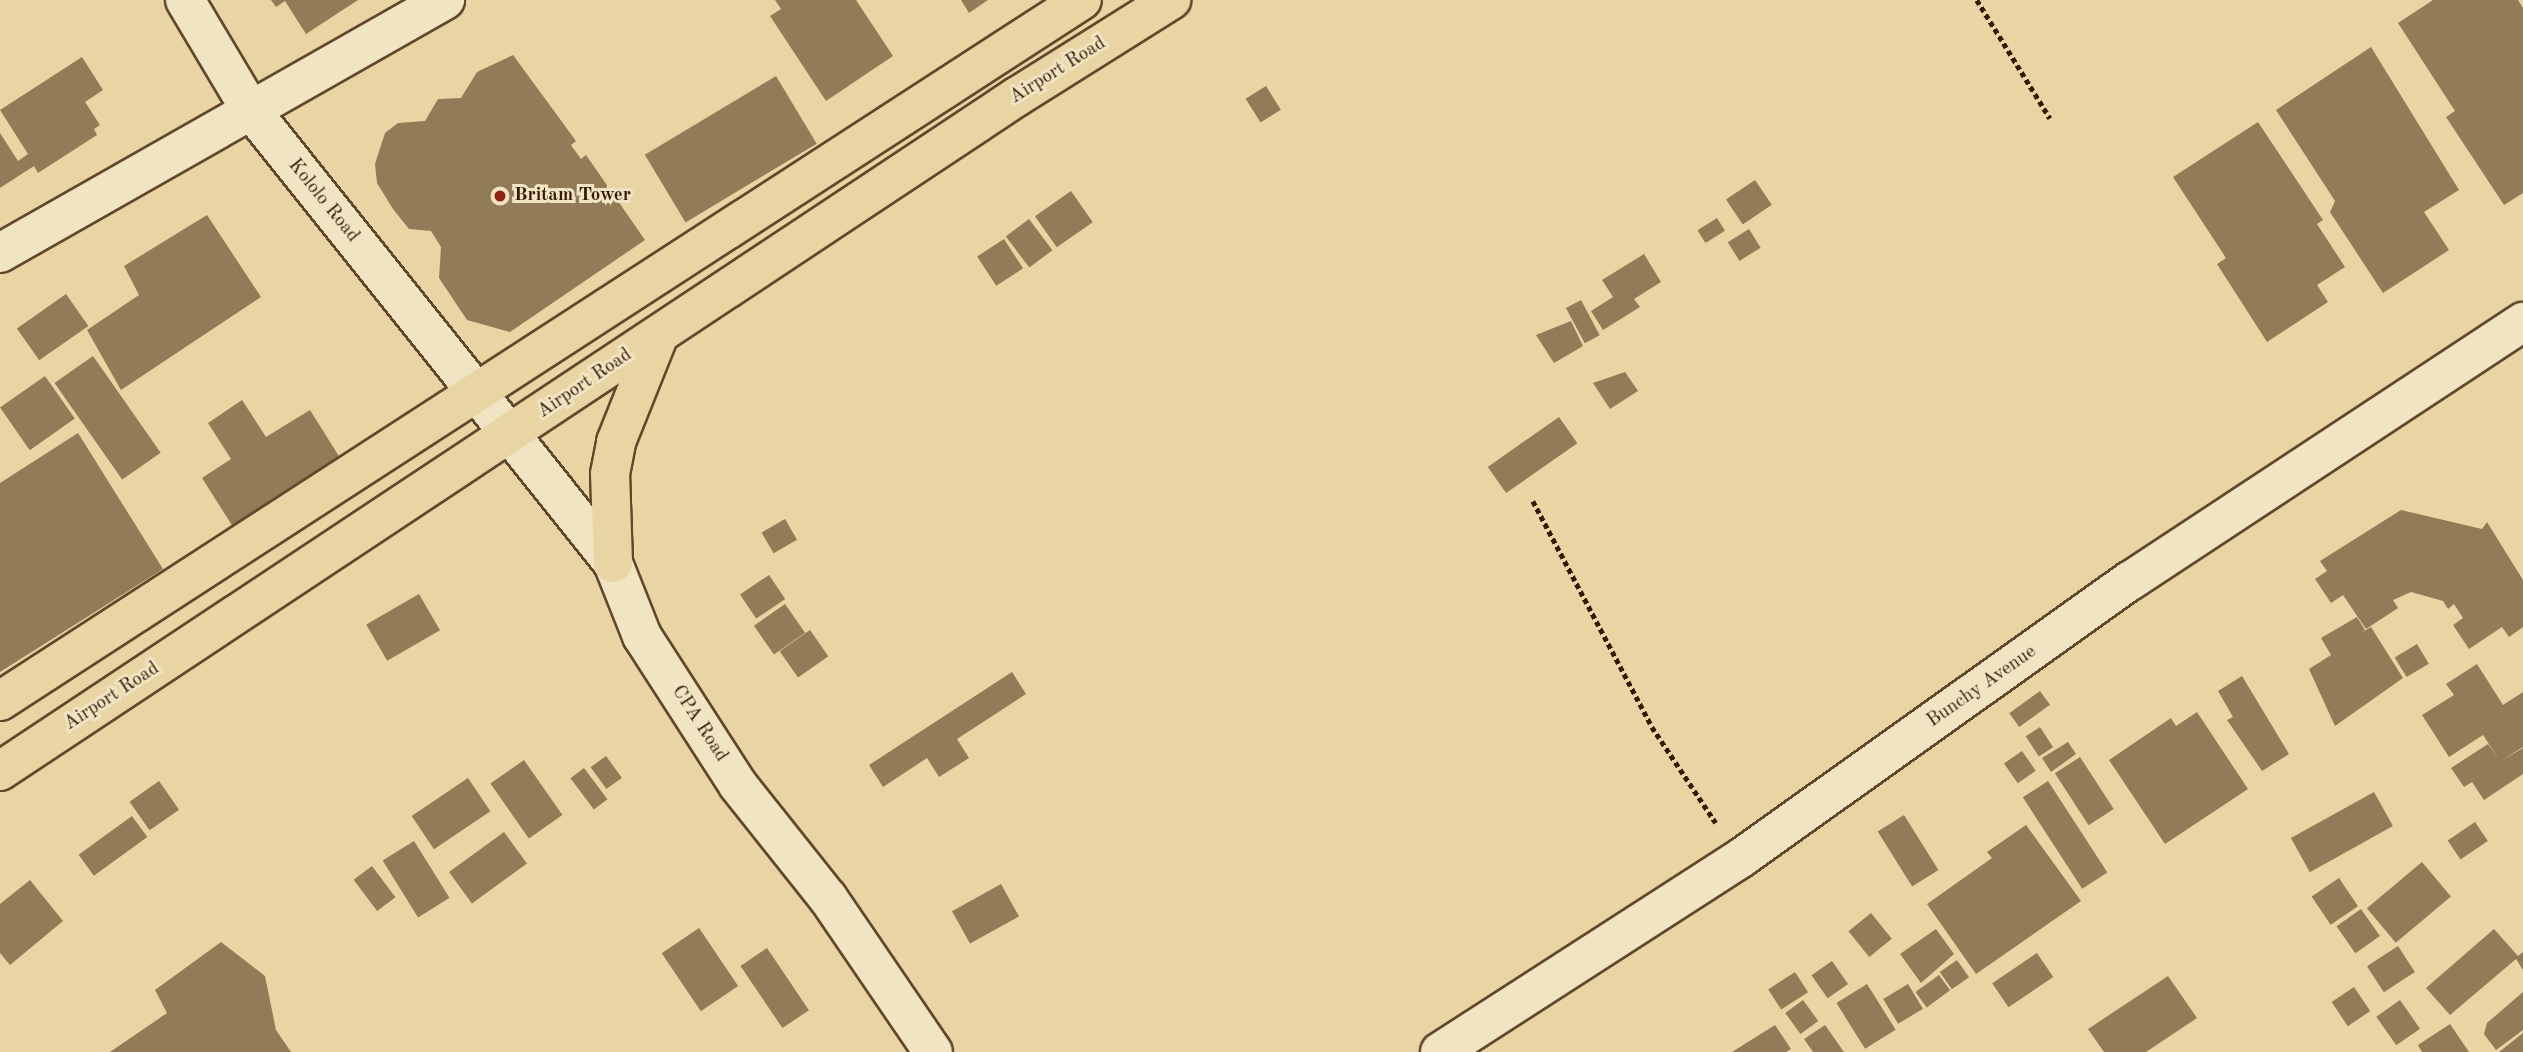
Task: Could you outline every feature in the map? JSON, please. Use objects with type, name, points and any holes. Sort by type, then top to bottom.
[{"type":"main road","points":[[0,701],[1082,0]]},
{"type":"main road","name":"Airport Road","points":[[0,771],[1171,0]]},
{"type":"main road","points":[[613,563],[614,452],[630,396],[659,335]]},
{"type":"street","name":"Kololo Road","points":[[185,0],[250,109],[475,392]]},
{"type":"street","points":[[0,253],[445,0]]},
{"type":"street","name":"Bunchy Avenue","points":[[1440,1052],[1741,858],[2130,581],[2523,322]]},
{"type":"street","name":"CPA Road","points":[[475,392],[613,563],[642,636],[738,785],[828,898],[933,1052]]},
{"type":"path","points":[[1977,0],[2050,118]]},
{"type":"path","points":[[1533,501],[1652,727],[1741,858]]},
{"type":"building","points":[[271,0],[358,0],[306,34],[285,1],[276,7]]},
{"type":"building","points":[[775,0],[856,0],[893,56],[826,101],[770,16],[781,9]]},
{"type":"building","points":[[961,0],[988,0],[969,13]]},
{"type":"building","points":[[2433,0],[2518,0],[2523,8],[2523,193],[2504,205],[2446,117],[2455,111],[2398,23]]},
{"type":"building","points":[[2371,47],[2459,190],[2424,212],[2449,250],[2383,293],[2330,212],[2335,201],[2276,110]]},
{"type":"building","name":"Britam Tower","points":[[513,55],[576,141],[571,145],[581,159],[586,155],[645,240],[510,332],[467,320],[439,278],[441,247],[431,231],[409,229],[393,209],[377,183],[375,164],[385,133],[398,123],[425,121],[438,99],[461,98],[477,72]]},
{"type":"building","points":[[82,57],[103,90],[85,102],[100,125],[94,129],[97,135],[38,173],[34,166],[0,188],[0,133],[18,161],[28,154],[0,110]]},
{"type":"building","points":[[776,76],[817,144],[686,223],[645,155]]},
{"type":"building","points":[[1266,86],[1281,110],[1260,122],[1246,99]]},
{"type":"building","points":[[2258,122],[2323,220],[2317,224],[2345,267],[2317,285],[2328,302],[2267,342],[2217,264],[2226,258],[2173,177]]},
{"type":"building","points":[[1755,180],[1772,205],[1743,224],[1726,200]]},
{"type":"building","points":[[1071,191],[1093,222],[1057,247],[1035,216]]},
{"type":"building","points":[[207,215],[261,297],[121,390],[87,330],[139,295],[124,266]]},
{"type":"building","points":[[1717,218],[1725,231],[1705,243],[1697,230]]},
{"type":"building","points":[[1029,219],[1052,250],[1029,268],[1006,236]]},
{"type":"building","points":[[1749,229],[1761,248],[1739,261],[1728,242]]},
{"type":"building","points":[[1004,239],[1023,268],[996,286],[977,256]]},
{"type":"building","points":[[1644,254],[1661,282],[1634,299],[1640,307],[1603,330],[1591,311],[1613,297],[1602,280]]},
{"type":"building","points":[[66,294],[88,326],[39,360],[17,328]]},
{"type":"building","points":[[1581,300],[1600,335],[1585,343],[1566,308]]},
{"type":"building","points":[[1571,321],[1583,346],[1554,363],[1536,335]]},
{"type":"building","points":[[93,356],[161,453],[122,480],[54,383]]},
{"type":"building","points":[[1625,372],[1638,391],[1610,409],[1593,383]]},
{"type":"building","points":[[45,376],[75,419],[30,450],[0,408]]},
{"type":"building","points":[[242,400],[266,437],[310,410],[342,461],[235,530],[202,478],[231,459],[208,423]]},
{"type":"building","points":[[1559,417],[1577,443],[1506,493],[1488,467]]},
{"type":"building","points":[[78,433],[163,569],[0,672],[0,483]]},
{"type":"building","points":[[2401,510],[2482,529],[2487,522],[2523,580],[2523,627],[2509,637],[2502,627],[2469,649],[2453,625],[2463,618],[2454,604],[2448,609],[2443,601],[2411,592],[2393,600],[2398,608],[2366,629],[2343,595],[2331,603],[2315,579],[2327,571],[2320,561]]},
{"type":"building","points":[[785,519],[797,540],[774,553],[762,532]]},
{"type":"building","points":[[769,575],[785,599],[756,619],[740,595]]},
{"type":"building","points":[[419,594],[440,630],[387,661],[366,624]]},
{"type":"building","points":[[785,604],[805,633],[774,654],[754,626]]},
{"type":"building","points":[[2357,617],[2365,630],[2361,633],[2371,627],[2403,678],[2335,726],[2309,669],[2331,655],[2321,638]]},
{"type":"building","points":[[810,630],[828,656],[798,677],[780,651]]},
{"type":"building","points":[[2417,644],[2429,664],[2407,677],[2395,657]]},
{"type":"building","points":[[2477,664],[2503,705],[2523,692],[2523,747],[2499,762],[2523,748],[2523,774],[2484,800],[2472,782],[2464,787],[2451,768],[2488,744],[2498,758],[2483,735],[2449,757],[2422,715],[2454,695],[2446,684]]},
{"type":"building","points":[[1012,672],[1026,694],[957,739],[969,758],[939,777],[927,758],[883,787],[869,765]]},
{"type":"building","points":[[2242,676],[2289,754],[2262,771],[2227,720],[2233,717],[2218,691]]},
{"type":"building","points":[[2040,691],[2050,705],[2019,727],[2009,713]]},
{"type":"building","points":[[2197,712],[2248,789],[2165,844],[2109,760],[2171,718],[2176,726]]},
{"type":"building","points":[[2040,727],[2053,747],[2039,756],[2026,736]]},
{"type":"building","points":[[2068,742],[2076,754],[2051,772],[2042,758]]},
{"type":"building","points":[[2022,751],[2036,771],[2018,783],[2004,764]]},
{"type":"building","points":[[606,756],[622,778],[606,789],[591,767]]},
{"type":"building","points":[[2080,757],[2114,809],[2089,825],[2055,773]]},
{"type":"building","points":[[524,760],[562,815],[529,838],[490,784]]},
{"type":"building","points":[[584,768],[607,799],[594,809],[570,778]]},
{"type":"building","points":[[468,778],[490,811],[434,849],[412,816]]},
{"type":"building","points":[[159,781],[179,810],[150,830],[130,802]]},
{"type":"building","points":[[2048,781],[2107,872],[2082,889],[2023,797]]},
{"type":"building","points":[[2374,792],[2393,826],[2310,872],[2291,838]]},
{"type":"building","points":[[1904,815],[1938,870],[1912,887],[1878,831]]},
{"type":"building","points":[[132,816],[147,837],[94,876],[79,855]]},
{"type":"building","points":[[2475,822],[2488,841],[2461,860],[2448,840]]},
{"type":"building","points":[[2026,825],[2081,901],[1976,974],[1927,904],[1992,858],[1987,852]]},
{"type":"building","points":[[504,832],[527,864],[472,904],[449,872]]},
{"type":"building","points":[[414,841],[450,898],[418,917],[383,861]]},
{"type":"building","points":[[2422,862],[2451,896],[2396,943],[2367,908]]},
{"type":"building","points":[[372,866],[395,897],[377,911],[354,880]]},
{"type":"building","points":[[2339,878],[2358,906],[2331,925],[2312,896]]},
{"type":"building","points":[[30,880],[63,921],[10,965],[0,953],[0,904]]},
{"type":"building","points":[[1001,884],[1019,916],[970,944],[952,911]]},
{"type":"building","points":[[2361,909],[2380,936],[2355,953],[2336,926]]},
{"type":"building","points":[[1871,913],[1892,939],[1869,957],[1848,931]]},
{"type":"building","points":[[699,928],[738,986],[701,1011],[662,953]]},
{"type":"building","points":[[1936,929],[1954,954],[1921,983],[1900,954]]},
{"type":"building","points":[[2494,929],[2518,956],[2523,952],[2523,970],[2516,959],[2450,1015],[2426,988]]},
{"type":"building","points":[[221,942],[265,976],[276,1030],[291,1052],[110,1052],[167,1013],[155,990]]},
{"type":"building","points":[[2398,946],[2415,972],[2384,992],[2367,966]]},
{"type":"building","points":[[767,948],[809,1010],[782,1028],[740,966]]},
{"type":"building","points":[[2037,953],[2053,977],[2008,1007],[1992,983]]},
{"type":"building","points":[[1957,960],[1969,977],[1952,989],[1940,972]]},
{"type":"building","points":[[1832,961],[1848,984],[1828,998],[1812,975]]},
{"type":"building","points":[[1795,972],[1808,992],[1781,1010],[1768,989]]},
{"type":"building","points":[[1939,975],[1950,990],[1927,1007],[1916,992]]},
{"type":"building","points":[[2168,976],[2197,1018],[2146,1052],[2104,1052],[2088,1029]]},
{"type":"building","points":[[1867,984],[1896,1030],[1865,1049],[1836,1003]]},
{"type":"building","points":[[1908,984],[1923,1009],[1898,1024],[1883,999]]},
{"type":"building","points":[[2354,987],[2370,1011],[2348,1026],[2332,1002]]},
{"type":"building","points":[[2523,992],[2523,1030],[2496,1050],[2484,1034],[2487,1023]]},
{"type":"building","points":[[1803,1000],[1818,1021],[1800,1034],[1785,1013]]},
{"type":"building","points":[[2400,1000],[2420,1029],[2396,1045],[2376,1017]]},
{"type":"building","points":[[2450,1024],[2469,1052],[2422,1052],[2418,1045]]},
{"type":"building","points":[[1775,1025],[1791,1049],[1786,1052],[1732,1052]]},
{"type":"building","points":[[1825,1025],[1844,1052],[1813,1052],[1804,1039]]},
{"type":"building","points":[[2523,1033],[2523,1052],[2499,1052]]},
{"type":"place","name":"Britam Tower","points":[[500,196]]}]
